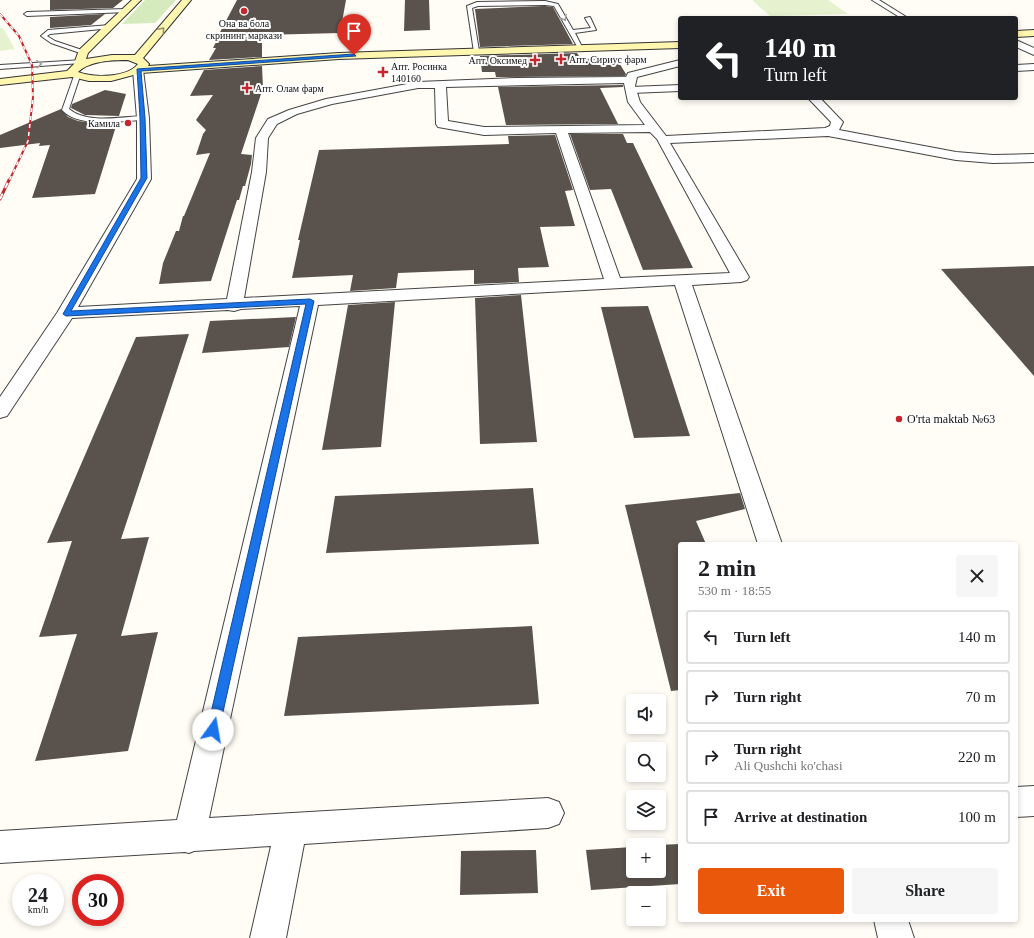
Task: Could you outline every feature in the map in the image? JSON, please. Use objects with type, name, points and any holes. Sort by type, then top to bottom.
[{"type":"main road","points":[[79,66],[110,27],[137,0]]},
{"type":"main road","points":[[79,66],[108,78],[138,65],[144,51],[187,0]]},
{"type":"main road","points":[[1018,34],[1034,33]]},
{"type":"main road","points":[[0,82],[79,66],[108,58],[138,65],[339,56],[678,45]]},
{"type":"main road","points":[[79,66],[96,56],[108,56],[144,51]]},
{"type":"street","points":[[1018,44],[1034,52]]},
{"type":"street","points":[[66,314],[234,306],[741,277],[658,134],[634,102],[631,85],[632,75],[642,71],[678,63]]},
{"type":"street","points":[[0,412],[66,314],[144,178],[143,118],[138,65]]},
{"type":"street","points":[[1018,68],[1034,67]]},
{"type":"street","points":[[440,83],[442,124],[484,131],[561,130],[658,134],[828,132],[956,156],[993,159],[1034,158]]},
{"type":"street","points":[[234,306],[259,172],[262,138],[272,122],[293,112],[330,101],[387,90],[440,83],[631,85],[678,88]]},
{"type":"street","points":[[816,100],[837,122],[835,128],[828,132]]},
{"type":"street","points":[[561,130],[614,284]]},
{"type":"street","points":[[682,281],[769,542]]},
{"type":"street","points":[[189,837],[310,301]]},
{"type":"street","points":[[1018,802],[1034,801]]},
{"type":"street","points":[[0,847],[189,837],[548,813]]},
{"type":"street","points":[[268,938],[291,830]]},
{"type":"street","points":[[892,922],[896,938]]},
{"type":"lane","points":[[875,0],[902,16]]},
{"type":"lane","points":[[476,51],[469,7],[477,4],[545,2],[556,5],[580,48]]},
{"type":"lane","points":[[27,14],[126,11]]},
{"type":"lane","points":[[572,32],[594,28],[588,18]]},
{"type":"lane","points":[[79,66],[53,42],[44,36],[48,32],[110,27]]},
{"type":"lane","points":[[0,67],[79,66]]},
{"type":"lane","points":[[79,66],[65,110],[74,117],[98,120],[143,118]]},
{"type":"green space","points":[[145,0],[176,0],[155,23],[122,24]]},
{"type":"green space","points":[[752,0],[828,0],[848,14],[770,16]]},
{"type":"green space","points":[[0,28],[3,28],[15,49],[0,51]]},
{"type":"building","points":[[50,0],[123,0],[113,8],[50,10]]},
{"type":"building","points":[[237,0],[346,0],[340,33],[262,35],[262,57],[209,60],[216,48],[213,48],[218,36]]},
{"type":"building","points":[[405,0],[429,0],[430,30],[404,31]]},
{"type":"building","points":[[545,6],[553,7],[573,44],[480,47],[475,9]]},
{"type":"building","points":[[105,14],[91,25],[50,28],[50,17]]},
{"type":"building","points":[[577,53],[581,59],[616,58],[626,74],[625,76],[496,77],[495,72],[482,72],[480,56]]},
{"type":"building","points":[[262,66],[263,88],[241,154],[252,155],[251,164],[245,186],[243,186],[239,200],[237,200],[211,281],[159,284],[163,263],[176,231],[179,231],[183,216],[210,153],[196,155],[203,134],[206,130],[196,120],[213,95],[190,96],[204,70]]},
{"type":"building","points":[[623,85],[623,87],[600,88],[618,124],[506,125],[498,87]]},
{"type":"building","points":[[105,90],[126,94],[119,116],[85,115],[71,108],[72,104]]},
{"type":"building","points":[[61,109],[68,117],[78,121],[100,124],[117,123],[95,194],[32,198],[50,145],[39,146],[40,143],[0,148],[0,135]]},
{"type":"building","points":[[570,134],[623,134],[627,143],[633,143],[693,268],[643,270],[611,189],[590,190]]},
{"type":"building","points":[[555,135],[573,190],[565,191],[575,226],[540,227],[549,267],[518,268],[519,282],[474,284],[474,270],[398,273],[396,288],[350,291],[353,275],[292,278],[300,240],[298,240],[319,150],[509,144],[508,136]]},
{"type":"building","points":[[1034,266],[1034,376],[941,269]]},
{"type":"building","points":[[521,295],[537,442],[480,444],[475,298]]},
{"type":"building","points":[[395,302],[381,447],[322,450],[348,305]]},
{"type":"building","points":[[648,306],[690,436],[634,438],[601,307]]},
{"type":"building","points":[[296,317],[289,347],[202,353],[210,321]]},
{"type":"building","points":[[189,334],[121,539],[149,537],[121,636],[158,632],[128,751],[35,761],[77,634],[39,637],[72,541],[47,543],[136,337]]},
{"type":"building","points":[[533,488],[539,544],[326,553],[335,496]]},
{"type":"building","points":[[740,493],[745,509],[696,521],[705,542],[678,542],[678,690],[671,691],[625,505]]},
{"type":"building","points":[[532,626],[539,704],[284,716],[298,637]]},
{"type":"building","points":[[678,844],[678,884],[626,886],[626,888],[591,890],[586,850],[626,847],[626,878],[666,878],[666,845]]},
{"type":"building","points":[[536,850],[538,893],[460,895],[461,851]]},
{"type":"railway","points":[[0,14],[19,36],[32,65],[33,97],[28,141],[9,181]]},
{"type":"railway","points":[[0,199],[9,180]]},
{"type":"place","name":"Она ва бола скрининг маркази","points":[[244,11]]},
{"type":"place","name":"Апт. Сириус фарм","points":[[561,59]]},
{"type":"place","name":"Апт. Оксимед","points":[[535,60]]},
{"type":"place","name":"Апт. Росинка 140160","points":[[383,72]]},
{"type":"place","name":"Апт. Олам фарм","points":[[247,88]]},
{"type":"place","name":"Камила","points":[[128,123]]},
{"type":"place","name":"O'rta maktab №63","points":[[899,419]]},
{"type":"route","points":[[213,730],[310,301],[66,314],[144,178],[143,118],[138,70],[354,55]]}]
